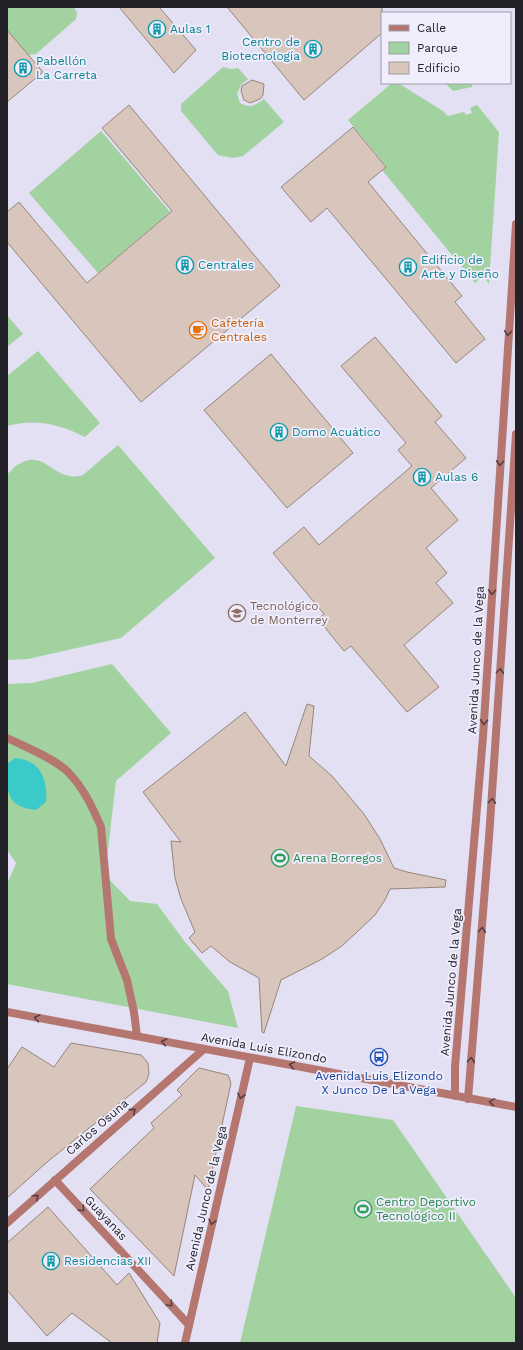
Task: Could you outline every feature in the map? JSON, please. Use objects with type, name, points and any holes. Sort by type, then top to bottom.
[{"type":"street","name":"Avenida Junco de la Vega","points":[[455,1096],[455,1067],[483,737],[516,224]]},
{"type":"street","name":"Avenida Junco de la Vega","points":[[468,1098],[489,838],[516,434]]},
{"type":"street","points":[[7,738],[34,750],[66,770],[88,797],[101,827],[111,939],[127,980],[134,1012],[137,1036]]},
{"type":"street","name":"Avenida Luis Elizondo","points":[[7,1012],[516,1107]]},
{"type":"street","name":"Carlos Osuna","points":[[7,1223],[204,1049]]},
{"type":"street","name":"Avenida Junco de la Vega","points":[[185,1343],[250,1058]]},
{"type":"street","name":"Guayanas","points":[[55,1180],[189,1325]]},
{"type":"green space","points":[[7,7],[73,7],[77,12],[76,19],[36,54],[28,55],[7,30]]},
{"type":"green space","points":[[223,67],[231,69],[238,68],[248,79],[241,85],[237,94],[240,103],[247,106],[253,106],[264,99],[284,122],[243,156],[232,158],[218,155],[181,111],[181,104]]},
{"type":"green space","points":[[391,84],[400,84],[443,111],[448,116],[464,112],[466,115],[472,113],[470,108],[477,105],[499,132],[489,284],[483,276],[475,283],[382,170],[386,166],[348,120]]},
{"type":"green space","points":[[446,84],[473,84],[472,87],[453,91]]},
{"type":"green space","points":[[101,131],[170,212],[98,273],[29,193]]},
{"type":"green space","points":[[7,315],[23,334],[7,347]]},
{"type":"green space","points":[[38,351],[100,423],[85,437],[76,432],[47,424],[27,423],[7,426],[7,376]]},
{"type":"green space","points":[[118,445],[215,558],[121,638],[28,659],[7,660],[7,474],[19,464],[28,460],[36,460],[65,475],[83,475]]},
{"type":"green space","points":[[112,664],[171,733],[116,781],[105,875],[130,901],[157,904],[185,942],[228,991],[238,1028],[7,984],[7,884],[16,863],[7,850],[7,684],[32,683]]},
{"type":"green space","name":"Centro Deportivo Tecnológico II","points":[[296,1106],[393,1120],[516,1298],[516,1343],[240,1343]]},
{"type":"shaded area","points":[[15,758],[24,759],[31,762],[41,772],[44,778],[46,785],[46,802],[36,810],[18,805],[10,796],[7,782],[7,764]]},
{"type":"building","name":"Aulas 1","points":[[119,7],[159,7],[196,50],[174,73]]},
{"type":"building","name":"Centro de Biotecnología","points":[[227,7],[382,7],[381,34],[304,100]]},
{"type":"building","name":"Pabellón La Carreta","points":[[7,30],[43,72],[7,102]]},
{"type":"building","points":[[252,80],[264,84],[263,95],[260,99],[250,103],[244,100],[241,91],[242,86]]},
{"type":"building","name":"Centrales","points":[[129,105],[280,286],[141,402],[7,242],[7,212],[19,202],[87,283],[172,211],[102,128]]},
{"type":"building","name":"Edificio de Arte y Diseño","points":[[353,127],[386,167],[368,182],[462,296],[455,302],[485,339],[456,363],[327,208],[311,222],[281,187]]},
{"type":"building","points":[[375,337],[442,416],[435,422],[466,458],[431,488],[458,520],[426,548],[447,573],[436,583],[453,603],[404,645],[439,687],[407,712],[351,646],[344,651],[318,619],[324,614],[273,553],[304,527],[319,545],[412,466],[398,450],[406,443],[341,366]]},
{"type":"building","name":"Domo Acuático","points":[[271,354],[353,453],[287,508],[204,410]]},
{"type":"building","name":"Arena Borregos","points":[[307,704],[314,706],[309,756],[332,776],[364,814],[380,839],[394,868],[446,880],[445,887],[390,889],[375,915],[342,946],[322,959],[281,980],[264,1033],[262,1032],[259,978],[230,962],[211,946],[202,953],[189,938],[195,932],[181,899],[175,878],[171,841],[181,842],[143,792],[245,712],[286,766]]},
{"type":"building","points":[[71,1043],[141,1055],[148,1063],[149,1074],[146,1082],[46,1163],[7,1198],[7,1069],[22,1047],[54,1067]]},
{"type":"building","points":[[199,1068],[228,1075],[231,1083],[208,1190],[195,1175],[174,1276],[90,1189],[154,1128],[151,1123],[182,1095],[177,1090]]},
{"type":"building","name":"Residencias XII","points":[[48,1207],[117,1285],[129,1273],[160,1323],[157,1343],[112,1343],[72,1313],[47,1336],[7,1290],[7,1243]]},
{"type":"place","name":"Aulas 1","points":[[157,29]]},
{"type":"place","name":"Centro de Biotecnología","points":[[313,49]]},
{"type":"place","name":"Pabellón La Carreta","points":[[23,68]]},
{"type":"place","name":"Centrales","points":[[185,265]]},
{"type":"place","name":"Edificio de Arte y Diseño","points":[[408,267]]},
{"type":"place","name":"Cafetería Centrales","points":[[198,330]]},
{"type":"place","name":"Domo Acuático","points":[[279,432]]},
{"type":"place","name":"Aulas 6","points":[[422,477]]},
{"type":"place","name":"Tecnológico de Monterrey","points":[[237,613]]},
{"type":"place","name":"Arena Borregos","points":[[280,858]]},
{"type":"place","name":"Avenida Luis Elizondo X Junco De La Vega","points":[[379,1057]]},
{"type":"place","name":"Centro Deportivo Tecnológico II","points":[[363,1209]]},
{"type":"place","name":"Residencias XII","points":[[51,1261]]}]
